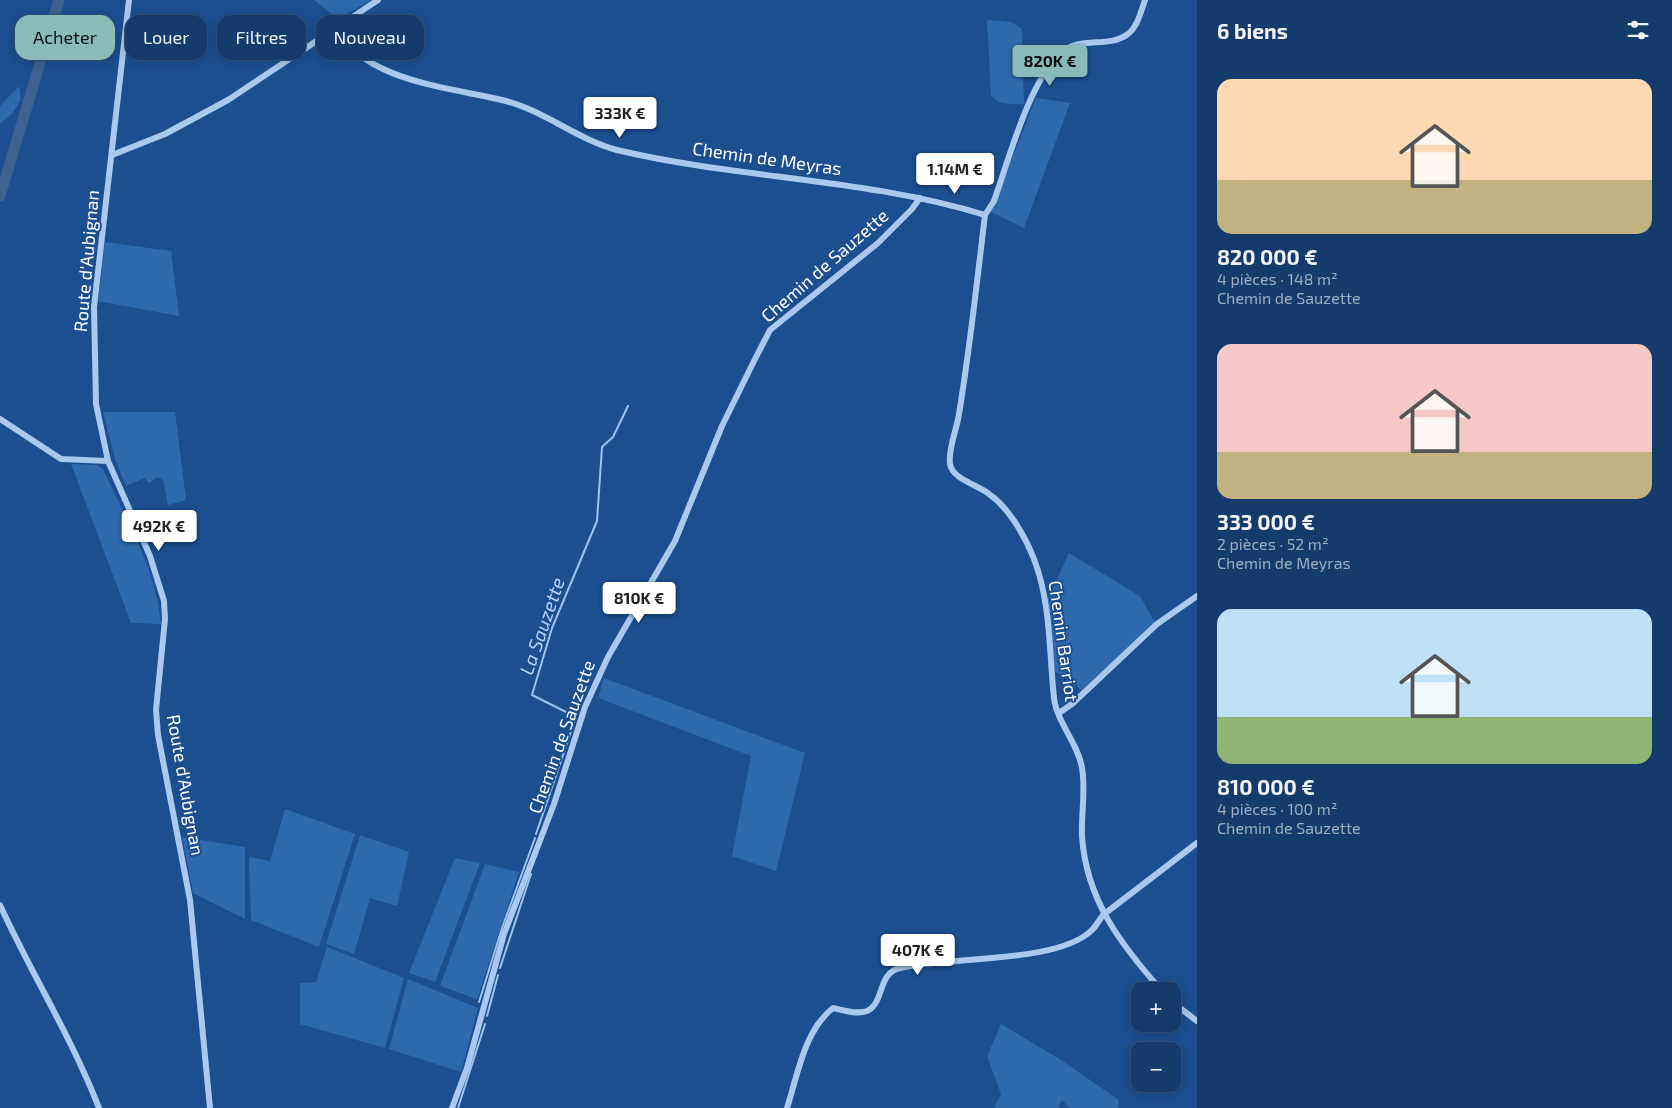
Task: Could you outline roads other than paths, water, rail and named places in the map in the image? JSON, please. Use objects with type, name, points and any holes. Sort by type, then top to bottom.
[{"type":"street","name":"Route d'Aubignan","points":[[129,0],[94,307],[96,404],[108,461],[152,564],[164,600],[165,620],[156,701],[158,735],[190,900],[210,1108]]},
{"type":"street","points":[[354,15],[378,0]]},
{"type":"street","points":[[985,216],[994,201],[1033,98],[1052,63],[1061,52],[1073,45],[1085,42],[1114,40],[1127,35],[1138,20],[1145,0]]},
{"type":"street","points":[[112,155],[165,134],[228,100],[316,39]]},
{"type":"street","name":"Chemin de Meyras","points":[[371,60],[392,72],[429,86],[508,102],[615,149],[674,160],[920,198],[985,216]]},
{"type":"street","name":"Chemin de Sauzette","points":[[452,1108],[467,1068],[504,934],[554,804],[585,707],[608,657],[675,540],[722,426],[754,359],[770,330],[878,244],[912,209],[920,198]]},
{"type":"street","name":"Chemin Barriot","points":[[985,216],[959,414],[950,462],[954,473],[988,493],[1004,507],[1033,558],[1045,601],[1054,701],[1078,750],[1082,767],[1084,788],[1082,836],[1090,878],[1103,914],[1114,931],[1155,982]]},
{"type":"street","points":[[0,419],[61,459],[108,461]]},
{"type":"street","points":[[1059,713],[1072,704],[1156,624],[1197,596]]},
{"type":"street","points":[[787,1108],[810,1037],[816,1025],[833,1008],[857,1012],[866,1011],[872,1006],[889,973],[898,968],[950,960],[1022,955],[1062,946],[1079,939],[1092,930],[1103,914],[1197,843]]},
{"type":"street","points":[[0,905],[20,948],[68,1038],[99,1108]]},
{"type":"street","points":[[1181,1009],[1197,1021]]},
{"type":"waterway","points":[[0,196],[59,0]]},
{"type":"waterway","name":"La Sauzette","points":[[536,834],[576,717],[532,695],[552,628],[597,521],[602,447],[613,437],[628,406]]},
{"type":"waterway","points":[[479,1002],[502,928],[535,838]]},
{"type":"waterway","name":"La Sauzette","points":[[500,968],[531,874]]},
{"type":"waterway","name":"La Sauzette","points":[[487,1016],[498,975]]},
{"type":"waterway","name":"La Sauzette","points":[[458,1108],[485,1024]]}]
